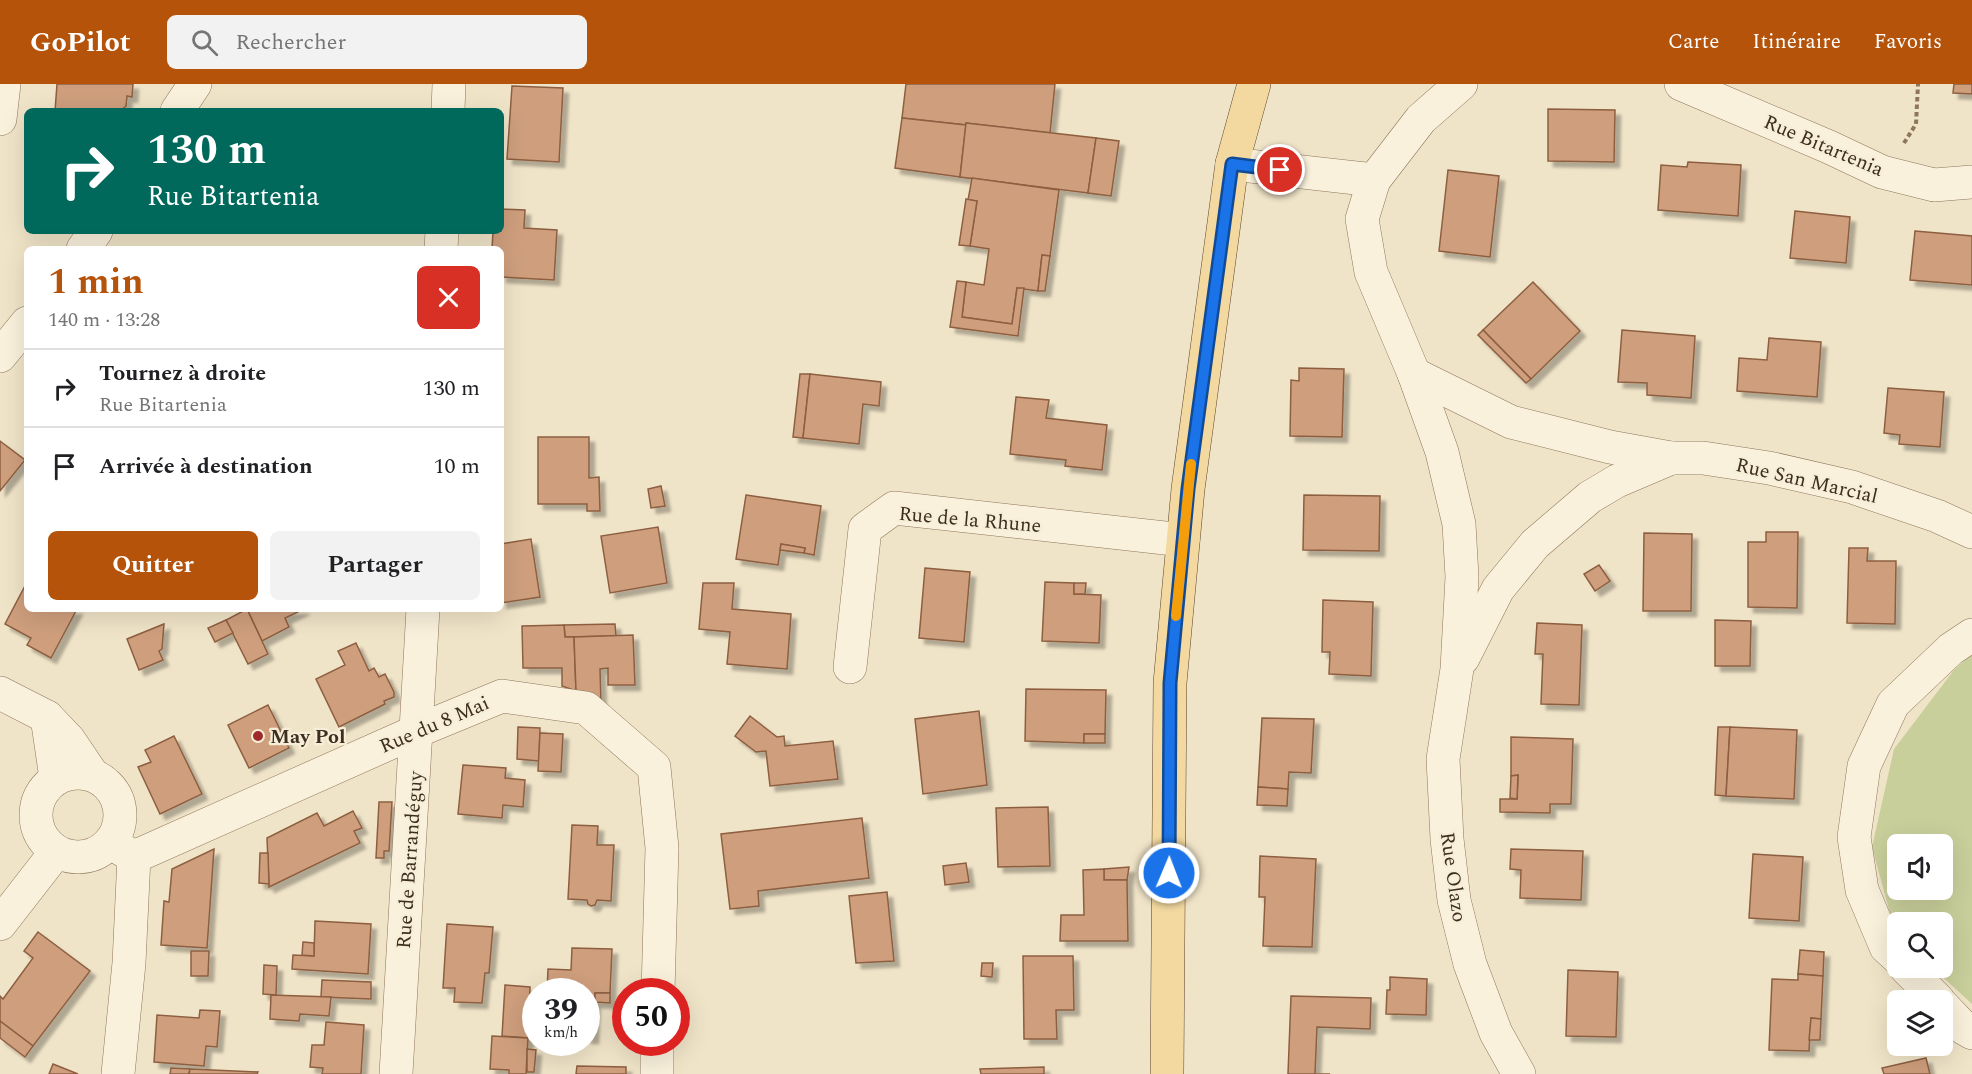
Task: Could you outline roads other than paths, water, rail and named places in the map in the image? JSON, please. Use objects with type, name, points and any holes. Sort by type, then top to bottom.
[{"type":"main road","points":[[1167,1074],[1170,683],[1188,489],[1232,164],[1254,84]]},
{"type":"street","points":[[0,118],[4,84]]},
{"type":"street","points":[[179,108],[195,84]]},
{"type":"street","points":[[448,108],[449,84]]},
{"type":"street","points":[[1457,669],[1461,577],[1459,524],[1442,452],[1414,374],[1371,272],[1362,219],[1374,180],[1421,119],[1461,84]]},
{"type":"street","name":"Rue Bitartenia","points":[[1681,84],[1882,172],[1934,185],[1972,182]]},
{"type":"street","points":[[1232,164],[1374,180]]},
{"type":"street","points":[[0,356],[24,327]]},
{"type":"street","points":[[1414,374],[1511,422],[1610,447],[1671,458]]},
{"type":"street","points":[[1457,669],[1498,589],[1535,543],[1590,497],[1617,481],[1671,458]]},
{"type":"street","name":"Rue San Marcial","points":[[1671,458],[1703,458],[1769,468],[1852,487],[1937,516],[1972,532]]},
{"type":"street","name":"Rue de la Rhune","points":[[850,668],[865,529],[894,508],[1183,540]]},
{"type":"street","name":"Rue de Barrandéguy","points":[[396,1074],[423,612]]},
{"type":"street","points":[[1887,947],[1862,890],[1854,837],[1864,765],[1893,704],[1951,649],[1972,635]]},
{"type":"street","name":"Rue Olazo","points":[[1457,669],[1443,759],[1447,839],[1454,900],[1470,964],[1496,1033],[1520,1074]]},
{"type":"street","points":[[0,693],[47,717],[69,740],[92,774],[109,786],[117,798],[120,813],[119,828],[129,963],[118,1074]]},
{"type":"street","name":"Rue du 8 Mai","points":[[122,850],[502,696],[586,708],[654,767],[662,848],[658,978]]},
{"type":"street","points":[[47,717],[56,778]]},
{"type":"street","points":[[92,774],[77,772],[56,778],[45,788],[37,801],[35,815],[37,830],[45,843],[56,852],[66,856],[81,858],[99,852],[122,850]]},
{"type":"street","points":[[0,924],[56,852]]},
{"type":"street","points":[[1916,978],[1928,990]]},
{"type":"street","points":[[1953,1016],[1972,1034]]},
{"type":"street","points":[[657,1056],[657,1074]]},
{"type":"place","name":"May Pol","points":[[258,736]]}]
